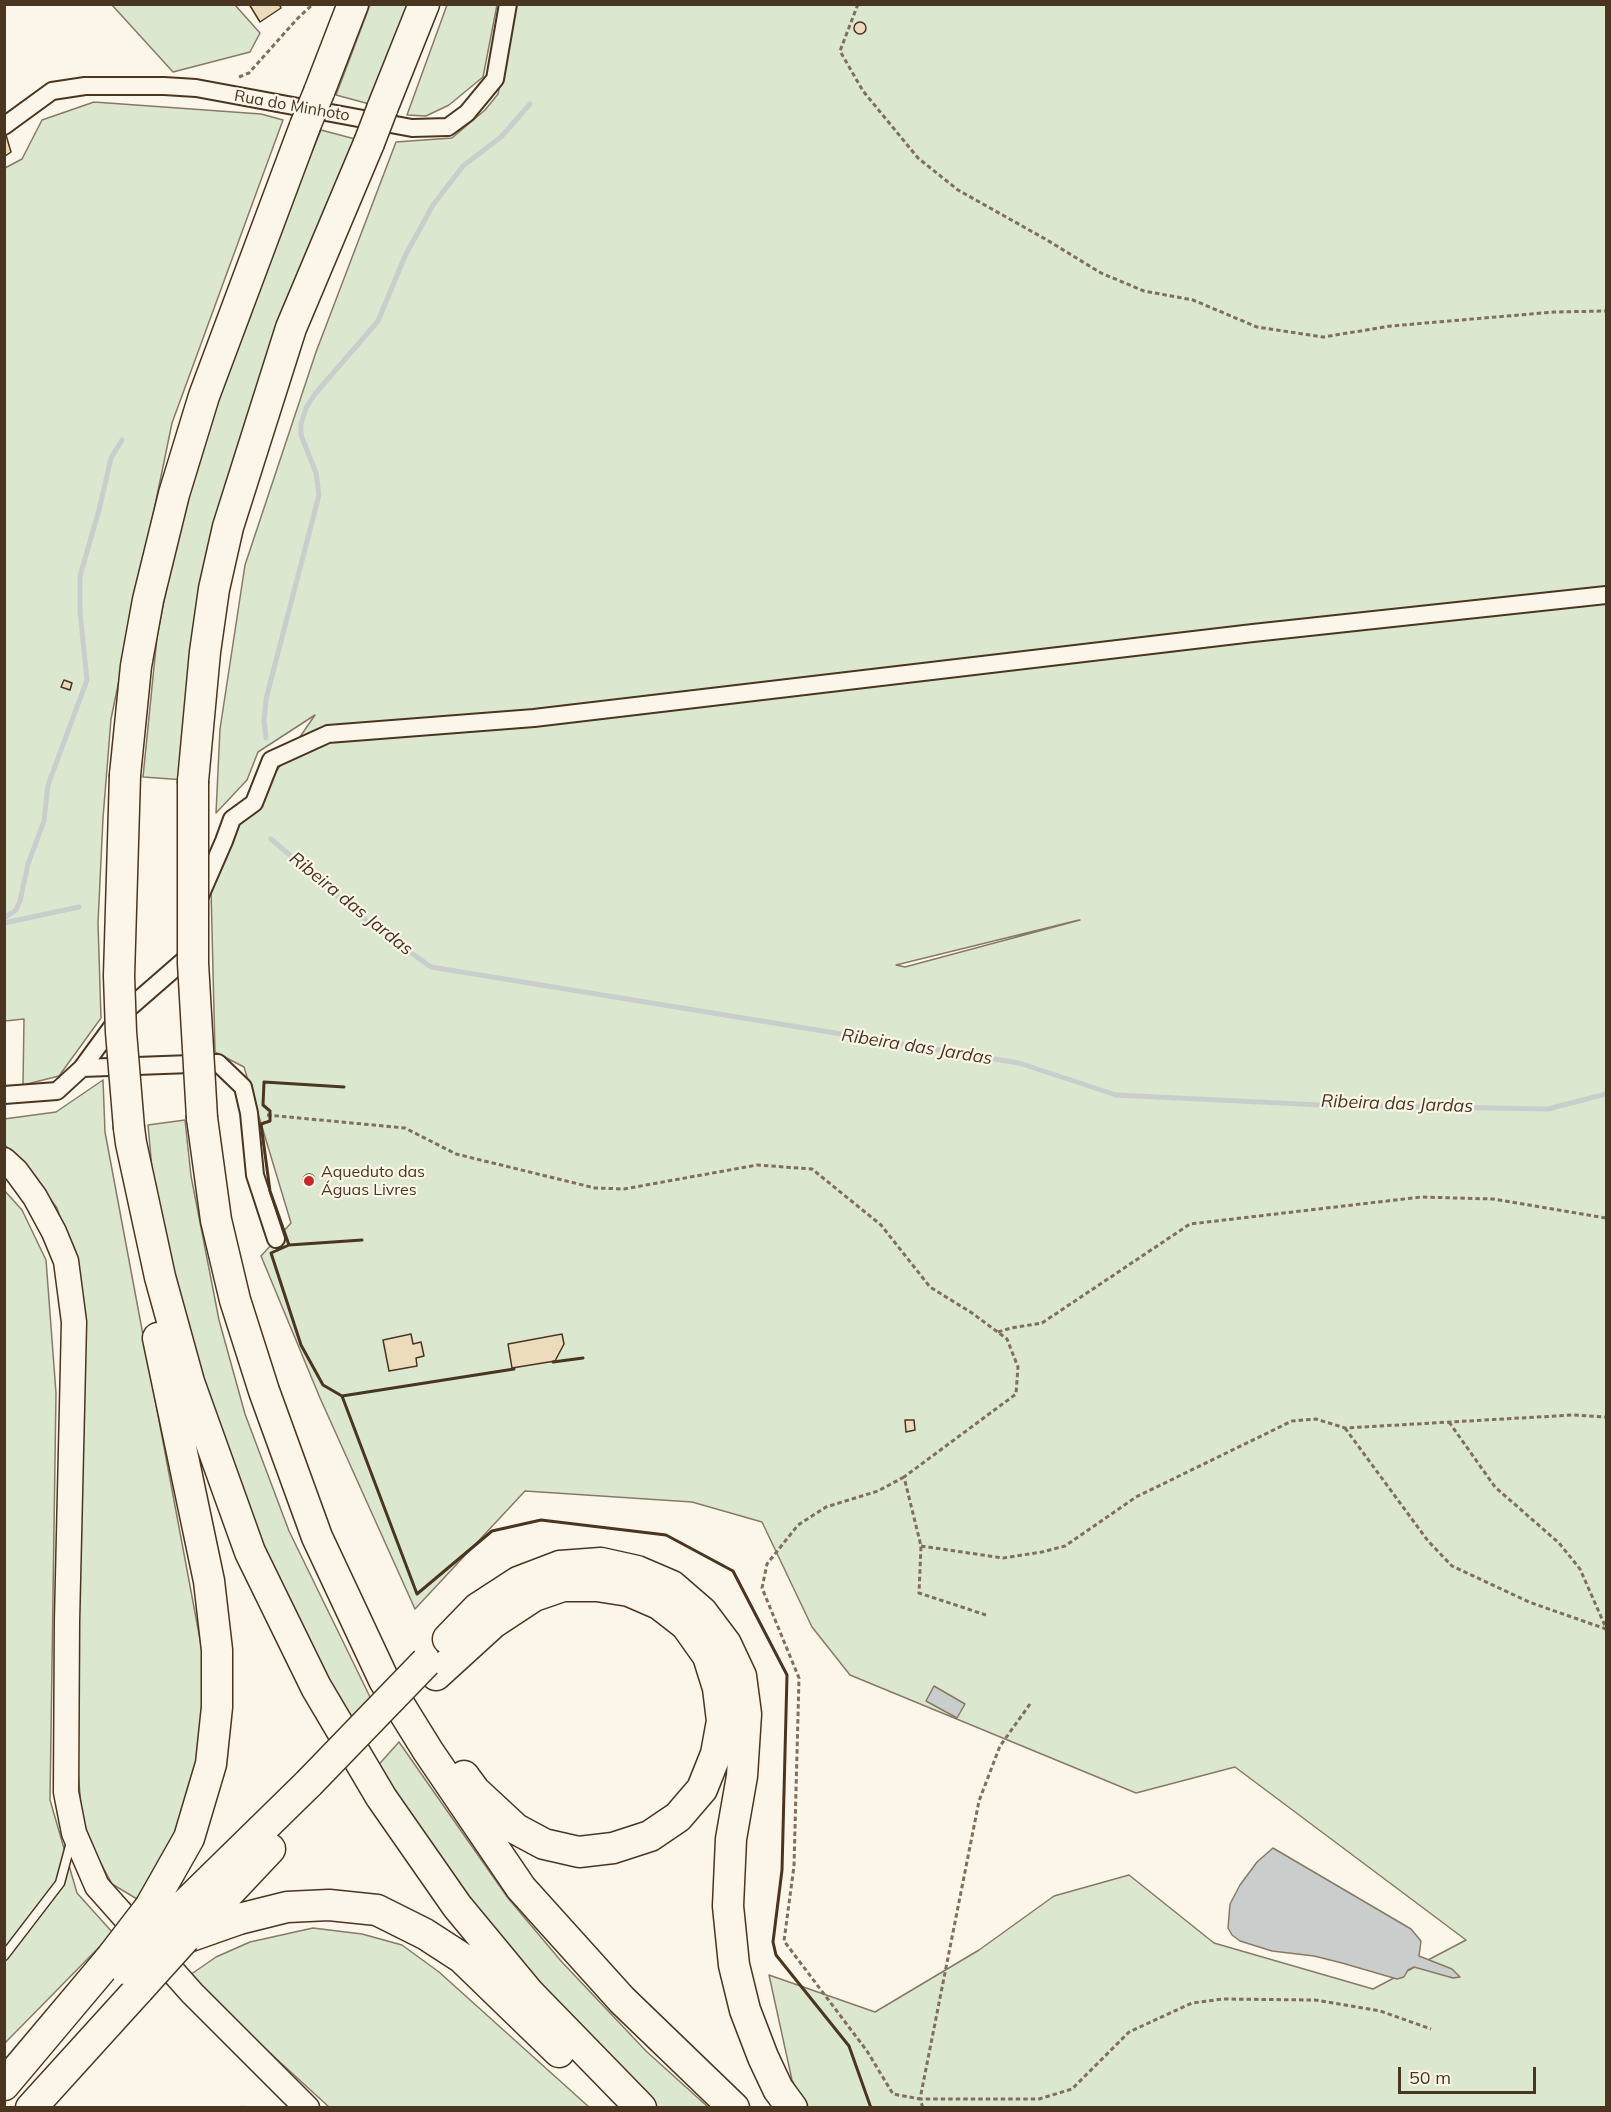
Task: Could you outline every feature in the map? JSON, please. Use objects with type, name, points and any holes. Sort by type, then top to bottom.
[{"type":"highway","points":[[32,2108],[124,1973],[167,1923],[189,1838],[212,1764],[218,1707],[217,1650],[209,1581],[129,1183],[130,1135],[121,1032],[119,976],[125,775],[136,666],[148,600],[174,494],[204,396],[352,4]]},
{"type":"highway","points":[[424,4],[369,143],[291,328],[228,527],[214,589],[205,652],[193,781],[194,1002],[202,1118],[216,1220],[238,1310],[278,1432],[317,1537],[384,1680],[521,1888],[622,2000],[734,2108]]},
{"type":"highway","points":[[130,1135],[160,1277],[189,1382],[250,1552],[316,1687],[381,1797],[457,1906],[528,1993],[641,2108]]},
{"type":"highway","points":[[5,2085],[124,1973],[167,1923],[314,1790],[431,1668],[478,1608],[518,1582],[561,1566],[601,1563],[637,1570],[672,1586],[702,1612],[726,1644],[741,1676],[746,1714],[742,1776],[731,1839],[728,1906],[734,1965],[745,2010],[763,2057],[778,2089],[792,2108]]},
{"type":"highway","points":[[361,1628],[475,1791],[516,1829],[544,1844],[579,1852],[613,1848],[650,1836],[678,1817],[702,1789],[716,1754],[722,1721],[718,1688],[708,1656],[686,1624],[659,1604],[630,1591],[563,1586],[534,1596],[431,1668]]},
{"type":"highway","points":[[167,1923],[239,1919],[287,1907],[329,1905],[377,1910],[425,1934],[462,1958],[617,2108]]},
{"type":"main road","points":[[4,1160],[35,1197],[54,1232],[66,1262],[74,1322],[67,1621],[66,1792],[74,1833],[97,1886],[192,1994],[307,2108]]},
{"type":"street","name":"Rua do Minhoto","points":[[4,126],[52,92],[84,86],[164,86],[203,90],[412,128],[447,127],[467,113],[495,79],[508,4]]},
{"type":"street","points":[[4,1095],[57,1091],[82,1068],[120,1016],[190,955],[200,893],[232,819],[254,804],[271,760],[328,734],[534,718],[1253,633],[1606,595]]},
{"type":"street","points":[[82,1068],[218,1063],[243,1087],[249,1113],[255,1176],[276,1239]]},
{"type":"lane","points":[[4,1956],[60,1883],[74,1833]]},
{"type":"path","points":[[203,90],[249,73],[313,4]]},
{"type":"path","points":[[858,4],[840,51],[863,92],[918,158],[958,190],[1101,273],[1144,291],[1193,300],[1257,327],[1323,337],[1403,325],[1554,312],[1606,311]]},
{"type":"path","points":[[249,1113],[405,1128],[456,1154],[595,1188],[624,1189],[757,1165],[812,1169],[881,1225],[930,1287],[972,1313],[1007,1339],[1018,1367],[1016,1395],[904,1476],[878,1491],[826,1507],[798,1525],[767,1564],[762,1588],[799,1678],[794,1866],[784,1941],[867,2051],[893,2094],[920,2098],[1039,2098],[1072,2089],[1129,2032],[1192,2003],[1213,2000],[1315,2000],[1380,2011],[1431,2029]]},
{"type":"path","points":[[998,1332],[1041,1323],[1190,1224],[1421,1197],[1493,1198],[1606,1218]]},
{"type":"path","points":[[921,1546],[1003,1558],[1065,1546],[1136,1497],[1292,1421],[1316,1419],[1345,1428],[1573,1415],[1606,1417]]},
{"type":"path","points":[[1449,1422],[1495,1487],[1559,1543],[1580,1569],[1606,1629]]},
{"type":"path","points":[[1345,1428],[1428,1541],[1452,1566],[1529,1602],[1606,1629]]},
{"type":"path","points":[[904,1476],[921,1546],[919,1593],[986,1615]]},
{"type":"path","points":[[923,2108],[920,2098],[979,1801],[1000,1746],[1030,1704]]},
{"type":"green space","points":[[112,5],[235,5],[260,33],[250,52],[173,72]]},
{"type":"green space","points":[[370,5],[409,5],[373,105],[336,95]]},
{"type":"green space","points":[[447,5],[497,5],[483,77],[449,105],[426,116],[407,115]]},
{"type":"green space","points":[[515,5],[1606,5],[1606,2107],[806,2107],[792,2080],[769,1975],[875,2012],[979,1950],[1054,1896],[1129,1875],[1214,1943],[1373,1989],[1466,1940],[1235,1767],[1136,1793],[850,1675],[812,1627],[762,1522],[692,1502],[525,1491],[415,1609],[320,1398],[261,1256],[291,1223],[244,1067],[215,1052],[211,889],[238,827],[315,715],[258,752],[247,780],[216,813],[220,729],[245,565],[316,352],[396,142],[452,138],[485,110],[498,94]],"holes":[[[1080,920],[905,967],[896,965]]]},
{"type":"green space","points":[[94,102],[261,114],[283,120],[172,423],[111,719],[98,923],[101,1018],[59,1076],[23,1085],[24,1019],[5,1021],[5,168],[22,159],[42,120]]},
{"type":"green space","points":[[321,130],[355,139],[252,410],[185,780],[143,777],[157,637],[177,533],[245,314]]},
{"type":"green space","points":[[103,1080],[105,1132],[202,1650],[202,1746],[182,1822],[137,1899],[112,1884],[97,1856],[82,1819],[78,1770],[75,1262],[57,1208],[24,1164],[5,1145],[4,1119],[56,1112]]},
{"type":"green space","points":[[185,1120],[191,1176],[219,1320],[245,1414],[289,1531],[372,1701],[348,1725],[269,1574],[219,1446],[155,1202],[148,1125]]},
{"type":"green space","points":[[4,1190],[22,1210],[46,1260],[56,1393],[50,1800],[77,1893],[113,1933],[5,2043]]},
{"type":"green space","points":[[399,1742],[508,1898],[561,1961],[646,2051],[708,2107],[655,2107],[536,1990],[373,1771]]},
{"type":"green space","points":[[313,1928],[362,1934],[402,1945],[439,1972],[589,2107],[329,2107],[187,1977],[216,1957],[250,1942]]},
{"type":"shaded area","points":[[934,1686],[965,1704],[957,1718],[926,1701]]},
{"type":"shaded area","points":[[1273,1848],[1411,1929],[1421,1941],[1419,1956],[1452,1969],[1460,1977],[1453,1978],[1414,1967],[1408,1970],[1404,1977],[1397,1979],[1314,1956],[1272,1951],[1240,1941],[1232,1935],[1228,1928],[1230,1904],[1240,1885],[1257,1862]]},
{"type":"building","points":[[249,4],[279,4],[281,8],[260,22]]},
{"type":"building","points":[[862,22],[866,28],[862,34],[858,34],[854,26]]},
{"type":"building","points":[[6,135],[11,152],[4,157],[4,137]]},
{"type":"building","points":[[64,680],[72,683],[70,690],[61,687]]},
{"type":"building","name":"Aqueduto das Águas Livres","points":[[311,1174],[315,1180],[311,1186],[307,1186],[303,1178]]},
{"type":"building","points":[[411,1334],[413,1344],[421,1342],[424,1356],[416,1358],[417,1366],[389,1371],[383,1340]]},
{"type":"building","points":[[562,1334],[564,1344],[555,1361],[512,1368],[508,1344]]},
{"type":"building","points":[[905,1420],[914,1420],[915,1430],[906,1432]]},
{"type":"waterway","points":[[266,738],[264,721],[266,699],[319,495],[316,473],[301,435],[301,424],[306,408],[315,394],[378,321],[405,256],[433,205],[463,166],[501,137],[530,104]]},
{"type":"waterway","points":[[4,918],[16,910],[20,901],[28,864],[44,821],[48,785],[87,680],[80,612],[80,576],[111,458],[122,440]]},
{"type":"waterway","name":"Ribeira das Jardas","points":[[271,839],[368,922],[431,967],[1019,1063],[1116,1095],[1321,1105],[1548,1109],[1606,1094]]},
{"type":"waterway","name":"Ribeira das Jardas","points":[[4,923],[79,907]]},
{"type":"wall","points":[[344,1087],[264,1082],[263,1105],[270,1111],[270,1121],[261,1124],[270,1191],[289,1245],[271,1253],[301,1345],[323,1385],[342,1396],[417,1594],[492,1531],[541,1520],[666,1535],[733,1571],[787,1675],[782,1870],[773,1942],[776,1955],[849,2046],[871,2108]]},
{"type":"wall","points":[[289,1245],[362,1240]]},
{"type":"wall","points":[[553,1362],[583,1358]]},
{"type":"wall","points":[[342,1396],[514,1369]]},
{"type":"place","name":"Aqueduto das Águas Livres","points":[[309,1181]]}]
